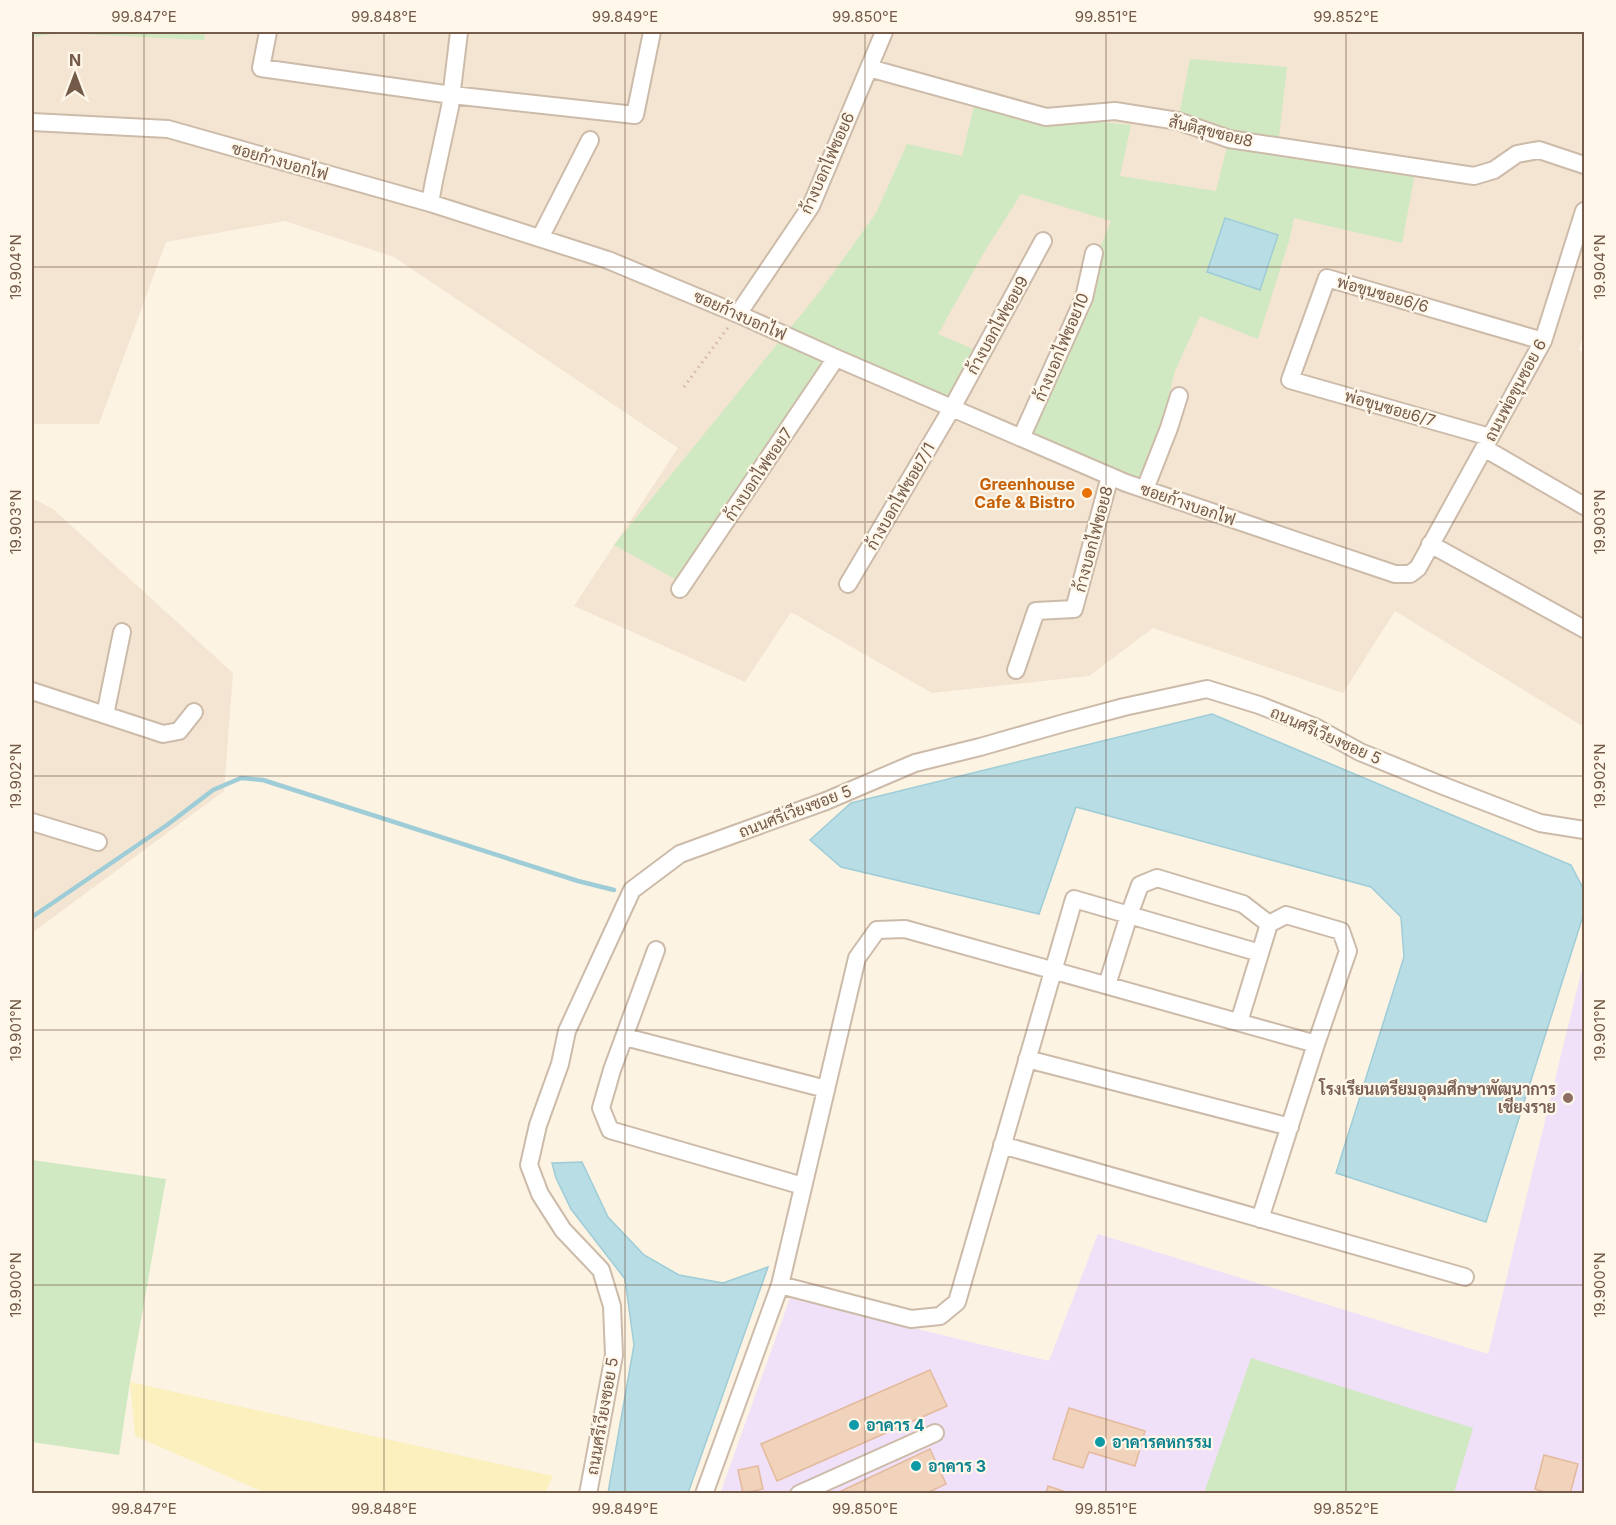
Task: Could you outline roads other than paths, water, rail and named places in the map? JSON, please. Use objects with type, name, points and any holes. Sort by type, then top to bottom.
[{"type":"street","points":[[268,32],[261,68],[452,95],[635,115],[652,32]]},
{"type":"street","points":[[430,203],[452,95],[459,32]]},
{"type":"street","name":"ก้างบอกไฟซอย6","points":[[738,314],[811,206],[885,32]]},
{"type":"street","name":"สันติสุขซอย8","points":[[869,68],[1046,117],[1115,111],[1178,121],[1229,139],[1474,176],[1494,170],[1517,154],[1539,150],[1584,165]]},
{"type":"street","name":"ซอยก้างบอกไฟ","points":[[32,122],[168,129],[430,203],[608,260],[1145,489],[1395,574],[1410,574],[1418,568],[1422,560]]},
{"type":"street","points":[[540,238],[590,140]]},
{"type":"street","name":"ถนนพ่อขุนซอย 6","points":[[1422,560],[1544,341],[1584,211]]},
{"type":"street","name":"ก้างบอกไฟซอย9","points":[[952,408],[1043,241]]},
{"type":"street","name":"ก้างบอกไฟซอย10","points":[[1021,438],[1084,298],[1094,253]]},
{"type":"street","name":"พ่อขุนซอย6/6","points":[[1290,380],[1327,278],[1544,341]]},
{"type":"street","name":"ก้างบอกไฟซอย7","points":[[681,589],[836,358]]},
{"type":"street","name":"พ่อขุนซอย6/7","points":[[1290,380],[1487,442],[1584,506]]},
{"type":"street","points":[[1145,489],[1179,396]]},
{"type":"street","name":"ก้างบอกไฟซอย7/1","points":[[848,584],[952,408]]},
{"type":"street","name":"ก้างบอกไฟซอย8","points":[[1016,670],[1036,611],[1074,609],[1110,476]]},
{"type":"street","points":[[1430,544],[1584,629]]},
{"type":"street","points":[[105,715],[122,632]]},
{"type":"street","name":"ถนนศรีเวียงซอย 5","points":[[588,1494],[614,1355],[612,1306],[601,1270],[563,1230],[540,1194],[529,1165],[538,1125],[560,1064],[567,1031],[632,890],[680,854],[826,801],[915,763],[1114,710],[1207,689],[1259,705],[1315,727],[1360,752],[1540,823],[1584,830]]},
{"type":"street","points":[[32,691],[164,734],[179,731],[194,712]]},
{"type":"street","points":[[32,822],[98,842]]},
{"type":"street","points":[[1107,985],[1140,885],[1157,878],[1243,904],[1269,924]]},
{"type":"street","points":[[780,1285],[911,1319],[940,1316],[957,1302],[1074,899],[1260,953]]},
{"type":"street","points":[[1239,1022],[1269,924],[1286,915],[1341,932],[1348,951],[1260,1219]]},
{"type":"street","points":[[704,1494],[780,1285],[857,958],[877,930],[905,929],[1316,1044]]},
{"type":"street","points":[[656,950],[612,1070],[601,1108],[609,1130],[803,1185]]},
{"type":"street","points":[[625,1037],[826,1089]]},
{"type":"street","points":[[1027,1059],[1290,1127]]},
{"type":"street","points":[[1002,1145],[1465,1277]]},
{"type":"street","points":[[799,1494],[935,1433]]},
{"type":"water","points":[[1225,218],[1278,235],[1260,290],[1207,272]]},
{"type":"water","points":[[1212,714],[1571,865],[1584,890],[1584,913],[1486,1222],[1336,1173],[1404,957],[1401,917],[1371,887],[1076,807],[1039,914],[841,867],[810,840],[851,803]]},
{"type":"water","points":[[582,1162],[608,1217],[644,1255],[679,1275],[723,1283],[768,1267],[688,1493],[608,1493],[634,1345],[625,1279],[571,1209],[556,1178],[552,1163]]},
{"type":"waterway","points":[[32,917],[167,825],[213,790],[241,778],[263,780],[578,881],[614,890]]},
{"type":"place","name":"Greenhouse Cafe & Bistro","points":[[1087,493]]},
{"type":"place","name":"โรงเรียนเตรียมอุดมศึกษาพัฒนาการ เชียงราย","points":[[1568,1098]]},
{"type":"place","name":"อาคาร 4","points":[[854,1425]]},
{"type":"place","name":"อาคารคหกรรม","points":[[1100,1442]]},
{"type":"place","name":"อาคาร 3","points":[[916,1466]]}]
